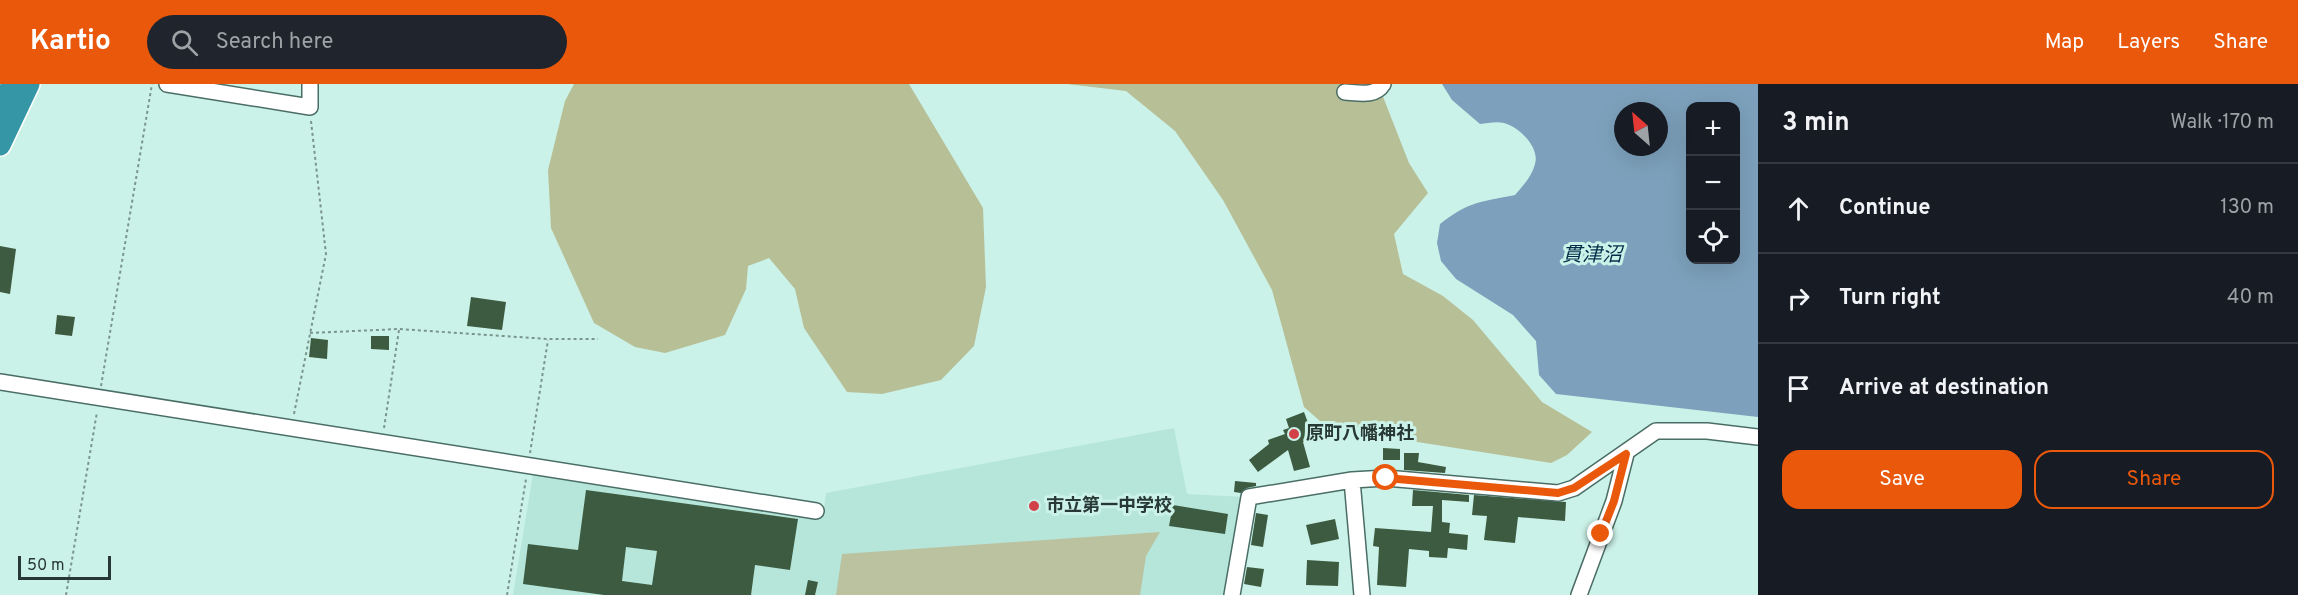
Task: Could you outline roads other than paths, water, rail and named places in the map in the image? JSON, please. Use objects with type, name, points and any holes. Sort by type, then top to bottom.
[{"type":"highway","points":[[0,111],[12,84]]},
{"type":"highway","points":[[0,146],[29,84]]},
{"type":"street","points":[[167,84],[310,107],[310,84]]},
{"type":"street","points":[[1345,92],[1368,94],[1379,90],[1383,84]]},
{"type":"street","points":[[0,382],[816,511]]},
{"type":"street","points":[[1232,595],[1249,497],[1352,480],[1386,478],[1558,493],[1574,488],[1626,454],[1645,436],[1656,431],[1707,431],[1758,437]]},
{"type":"street","points":[[1579,595],[1614,501],[1626,454]]},
{"type":"street","points":[[1352,480],[1362,595]]},
{"type":"water","name":"貫津沼","points":[[1442,84],[1758,84],[1758,417],[1556,394],[1539,375],[1536,341],[1513,315],[1456,279],[1441,261],[1437,243],[1440,224],[1468,207],[1484,201],[1515,195],[1532,173],[1535,164],[1534,151],[1522,133],[1501,122],[1480,124],[1452,100]]},
{"type":"place","name":"原町八幡神社","points":[[1294,434]]},
{"type":"place","name":"市立第一中学校","points":[[1034,506]]}]
